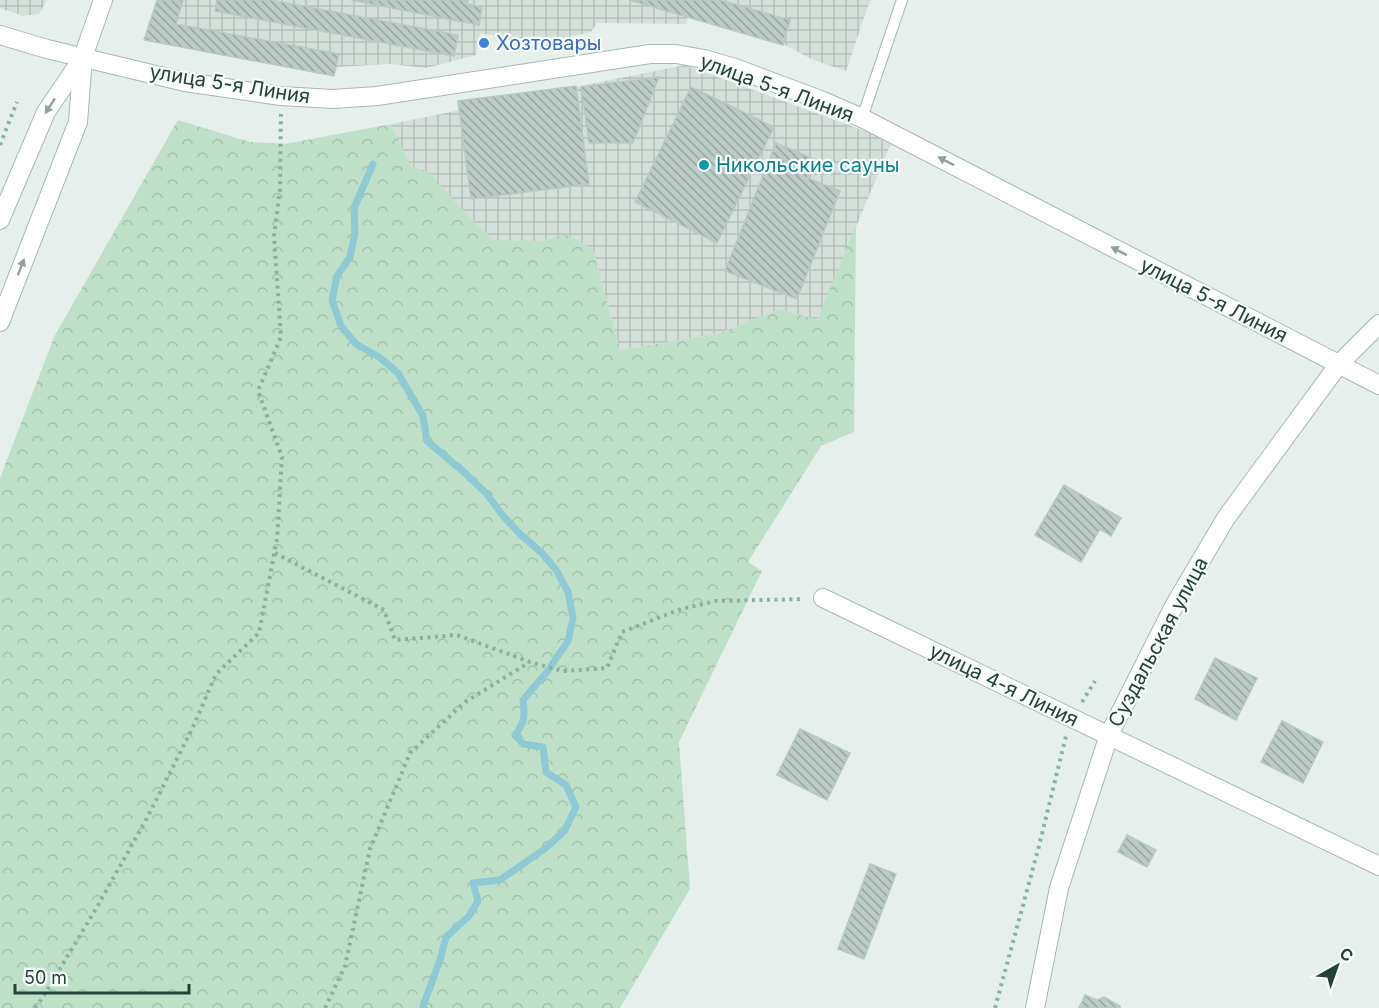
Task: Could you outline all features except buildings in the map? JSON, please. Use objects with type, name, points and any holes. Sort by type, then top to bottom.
[{"type":"street","points":[[0,220],[46,112],[83,57],[103,0]]},
{"type":"street","name":"улица 5-я Линия","points":[[0,35],[185,82],[281,96],[333,99],[377,96],[650,54],[676,54],[704,59],[735,68],[862,118],[1379,385]]},
{"type":"street","points":[[0,322],[78,122],[83,57]]},
{"type":"street","name":"Суздальская улица","points":[[1035,1008],[1059,888],[1108,735],[1174,606],[1226,518],[1339,364],[1379,324]]},
{"type":"street","name":"улица 4-я Линия","points":[[823,598],[1379,866]]},
{"type":"lane","points":[[862,118],[902,0]]},
{"type":"path","points":[[35,1008],[97,907],[147,818],[193,728],[216,674],[259,633],[277,539],[282,457],[258,391],[281,337],[274,236],[280,189],[281,96]]},
{"type":"path","points":[[0,145],[16,102]]},
{"type":"path","points":[[275,553],[384,610],[394,640],[458,634],[530,662],[562,671],[607,668],[622,632],[681,609],[716,601],[823,598]]},
{"type":"path","points":[[325,1008],[345,966],[370,849],[410,753],[465,702],[530,662]]},
{"type":"path","points":[[995,1008],[1065,741],[1073,718],[1095,681]]},
{"type":"shaded area","points":[[0,0],[47,0],[39,14],[23,16],[0,8]]},
{"type":"shaded area","points":[[157,0],[870,0],[846,71],[813,60],[783,44],[688,17],[686,24],[597,23],[591,32],[547,42],[528,42],[480,33],[476,55],[426,68],[390,64],[337,67],[334,76],[144,40]]},
{"type":"shaded area","points":[[685,65],[892,141],[817,320],[780,309],[720,333],[620,350],[593,249],[566,235],[541,241],[494,241],[411,167],[391,124]]},
{"type":"green space","points":[[178,120],[250,142],[285,144],[391,124],[411,166],[429,172],[463,211],[494,240],[541,241],[566,234],[593,249],[620,350],[720,333],[780,309],[817,320],[856,225],[854,432],[821,446],[748,562],[762,571],[679,742],[690,889],[620,1008],[0,1008],[0,478],[54,337]]},
{"type":"waterway","points":[[373,164],[354,208],[355,233],[350,257],[337,276],[332,300],[341,326],[356,344],[379,357],[398,373],[423,416],[427,441],[486,493],[504,517],[541,552],[556,570],[568,592],[573,618],[568,641],[547,672],[523,700],[524,719],[515,735],[523,744],[543,747],[546,772],[566,785],[576,807],[565,830],[546,848],[500,880],[473,883],[478,901],[469,916],[446,937],[424,1008]]},
{"type":"place","name":"Хозтовары","points":[[484,43]]},
{"type":"place","name":"Никольские сауны","points":[[704,165]]}]
